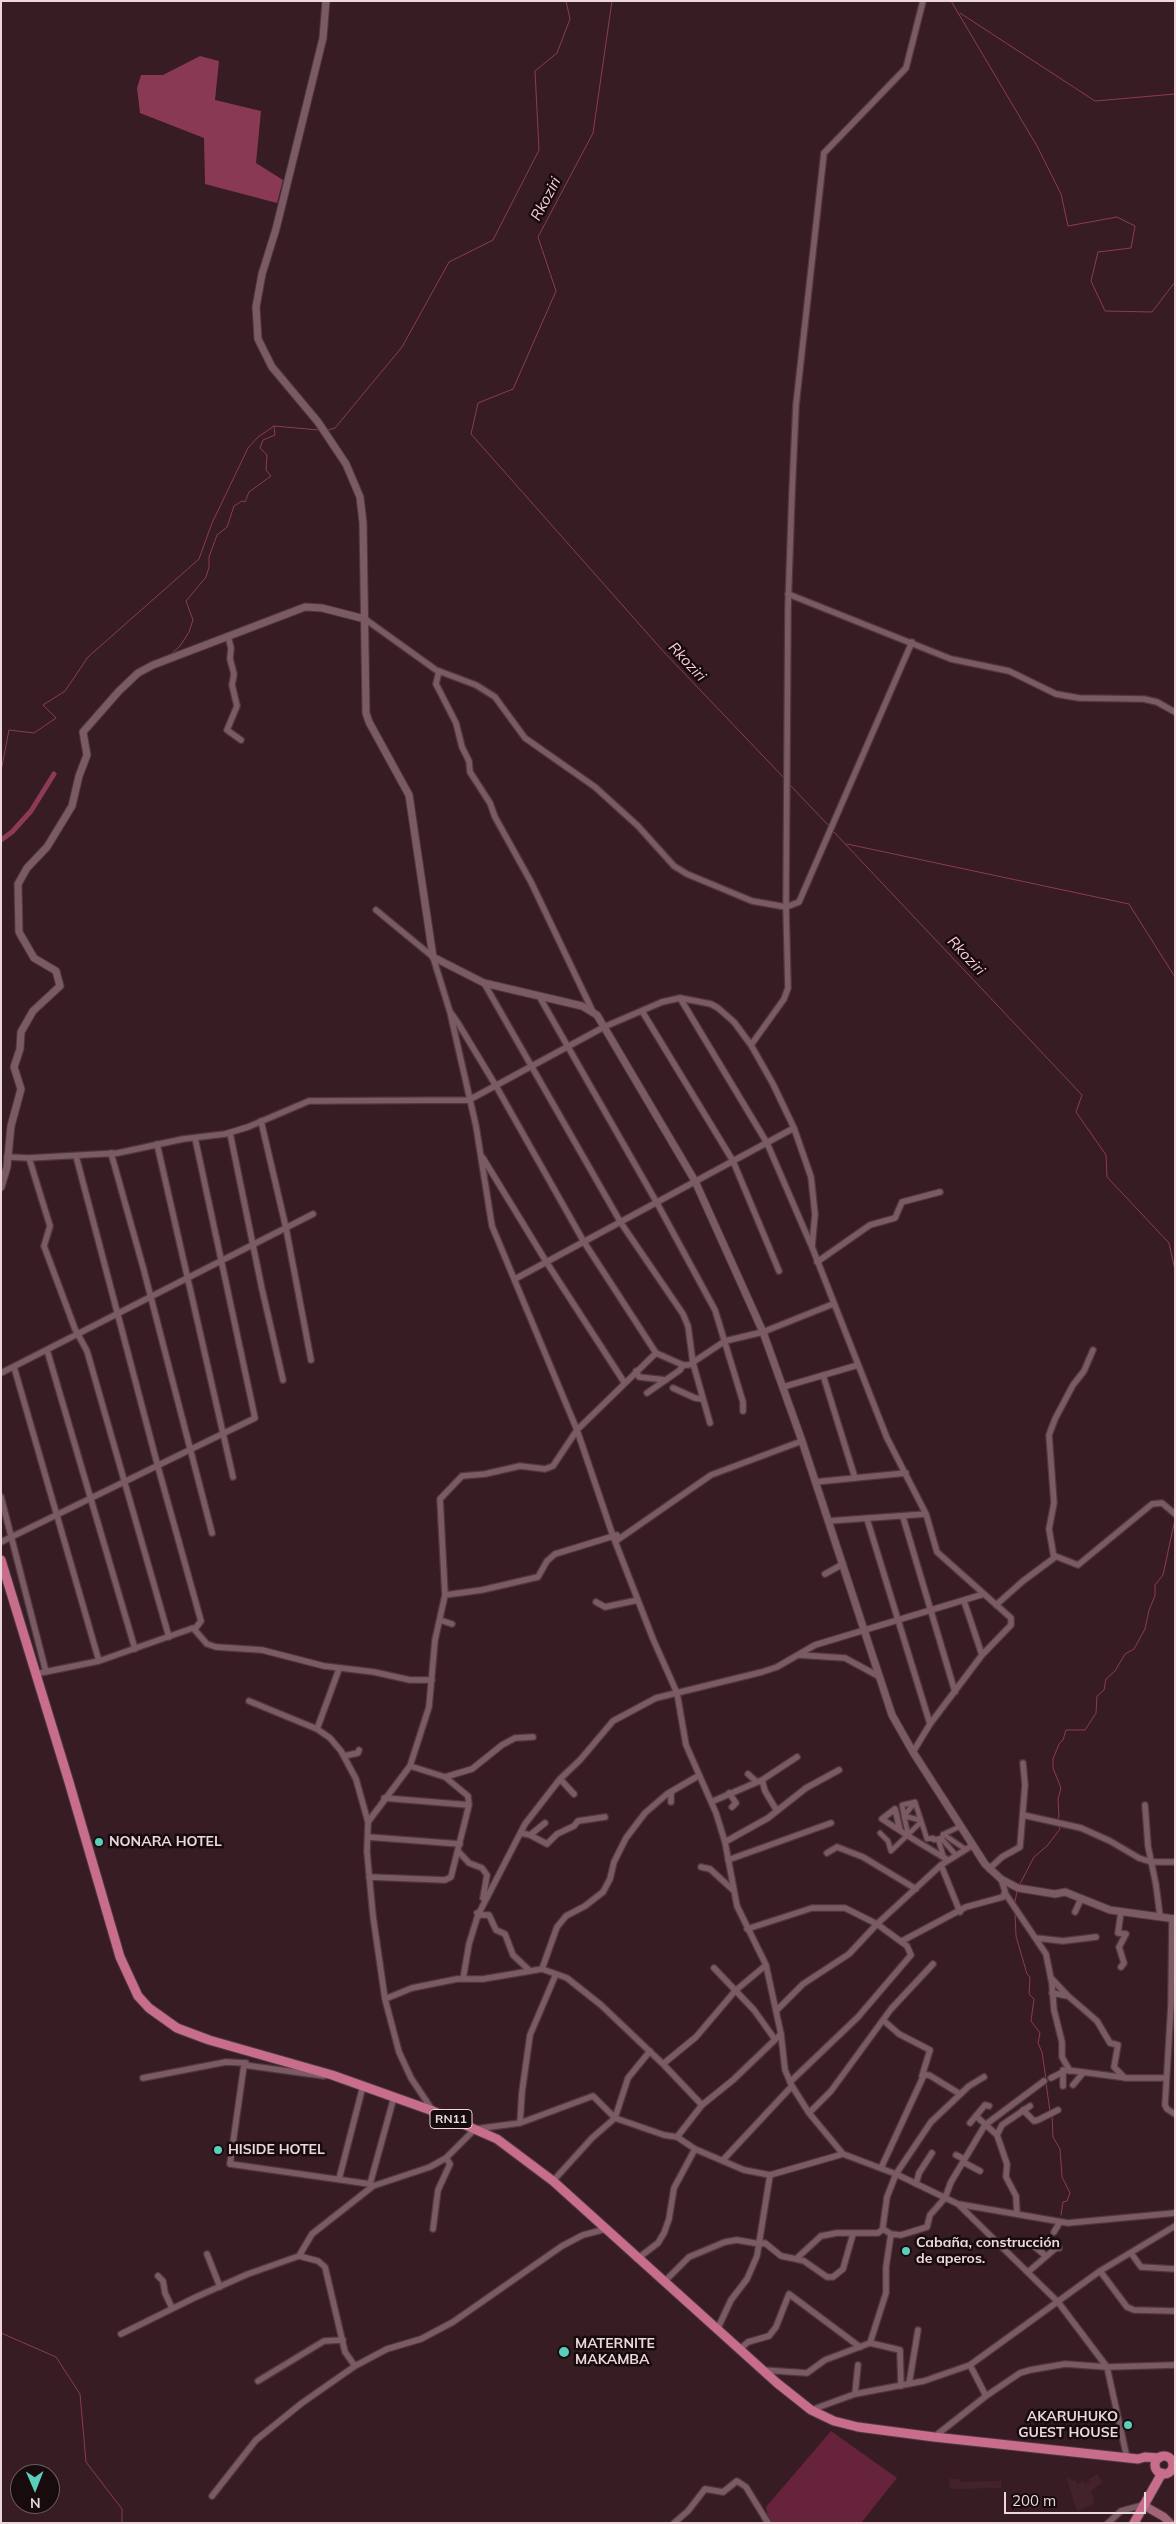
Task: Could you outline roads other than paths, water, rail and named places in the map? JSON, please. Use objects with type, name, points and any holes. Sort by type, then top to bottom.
[{"type":"main road","name":"RN11","points":[[1,1560],[120,1956],[138,1996],[148,2008],[177,2028],[208,2040],[332,2075],[433,2111],[497,2139],[553,2181],[739,2350],[811,2410],[844,2425],[934,2437],[1138,2459],[1172,2455],[1174,2468],[1170,2471],[1159,2470],[1138,2459]]},
{"type":"main road","points":[[1134,2523],[1159,2470],[1159,2458]]},
{"type":"main road","points":[[1143,2505],[1164,2517],[1170,2523]]},
{"type":"street","points":[[326,1],[323,38],[276,229],[262,274],[256,307],[258,339],[272,367],[329,436],[346,464],[360,497],[367,718],[409,795],[432,957],[450,1012],[482,1156],[492,1226],[577,1430],[638,1600],[677,1693],[686,1746],[711,1802],[725,1842],[737,1906],[766,1965],[781,2034],[784,2065],[791,2084],[809,2114],[843,2154],[896,2174],[958,2204],[1060,2222],[1175,2214]]},
{"type":"street","points":[[751,1045],[787,993],[788,594],[796,405],[824,153],[906,68],[923,1]]},
{"type":"street","points":[[788,594],[956,661],[1009,671],[1062,695],[1144,699],[1157,702],[1175,712]]},
{"type":"street","points":[[1,1188],[8,1157],[11,1126],[21,1089],[14,1067],[20,1049],[21,1032],[33,1011],[60,986],[56,971],[34,958],[19,932],[17,894],[19,880],[47,847],[72,806],[79,776],[87,755],[82,736],[88,726],[118,691],[138,673],[153,665],[305,607],[322,608],[365,619],[439,671],[476,685],[495,697],[525,738],[595,787],[638,826],[674,866],[687,874],[752,901],[786,907],[799,902],[912,642]]},
{"type":"street","points":[[228,636],[232,648],[230,659],[234,674],[232,684],[237,706],[228,730],[242,740]]},
{"type":"street","points":[[439,671],[436,684],[456,723],[462,747],[469,761],[470,772],[490,803],[495,817],[533,887],[593,1012],[604,1027],[695,1181],[763,1332],[802,1441],[892,1715],[913,1752],[989,1869],[1001,1879],[1011,1885],[1055,1894],[1065,1892],[1110,1910],[1173,1919],[1173,2024],[1166,2078],[1165,2105],[1167,2109],[1175,2114]]},
{"type":"street","points":[[376,910],[432,957],[484,983],[582,1006],[593,1012]]},
{"type":"street","points":[[484,983],[621,1222],[682,1314],[688,1326],[693,1363],[710,1423]]},
{"type":"street","points":[[539,996],[658,1203],[715,1310],[743,1402],[742,1411]]},
{"type":"street","points":[[8,1157],[29,1158],[111,1153],[230,1133],[309,1101],[469,1100],[604,1027],[662,1002],[680,998],[711,1004],[734,1022],[751,1045],[773,1084],[794,1128],[811,1177],[815,1214],[812,1247]]},
{"type":"street","points":[[680,998],[767,1143],[812,1247],[832,1304],[887,1438],[926,1514],[939,1555],[1011,1618],[1011,1624],[982,1655],[930,1724],[913,1752]]},
{"type":"street","points":[[642,1011],[733,1160],[779,1271]]},
{"type":"street","points":[[450,1012],[458,1022],[496,1086],[584,1242],[656,1353],[683,1365],[693,1363],[725,1341],[763,1332],[832,1304]]},
{"type":"street","points":[[261,1121],[286,1228],[311,1360]]},
{"type":"street","points":[[515,1279],[794,1128]]},
{"type":"street","points":[[230,1133],[283,1380]]},
{"type":"street","points":[[1,1542],[92,1500],[256,1418],[195,1138]]},
{"type":"street","points":[[157,1144],[186,1279],[233,1476]]},
{"type":"street","points":[[111,1153],[192,1450],[212,1533]]},
{"type":"street","points":[[35,1674],[99,1661],[195,1629],[201,1620],[158,1467],[76,1156]]},
{"type":"street","points":[[482,1156],[547,1263],[624,1382]]},
{"type":"street","points":[[29,1158],[50,1226],[44,1246],[87,1351],[169,1637]]},
{"type":"street","points":[[817,1262],[870,1225],[895,1218],[902,1202],[940,1192]]},
{"type":"street","points":[[1,1373],[313,1214]]},
{"type":"street","points":[[48,1350],[135,1649]]},
{"type":"street","points":[[996,1605],[1023,1581],[1053,1561],[1055,1556],[1049,1529],[1054,1503],[1049,1435],[1055,1419],[1073,1385],[1084,1371],[1093,1350]]},
{"type":"street","points":[[368,1822],[384,1798],[410,1766],[428,1707],[435,1640],[445,1595],[440,1499],[462,1476],[485,1474],[520,1466],[549,1468],[556,1464],[577,1430],[624,1382],[656,1353]]},
{"type":"street","points":[[613,1364],[618,1359]]},
{"type":"street","points":[[647,1393],[680,1370],[683,1365]]},
{"type":"street","points":[[783,1387],[858,1365]]},
{"type":"street","points":[[14,1367],[41,1454],[99,1661]]},
{"type":"street","points":[[636,1371],[639,1377],[666,1380]]},
{"type":"street","points":[[823,1375],[855,1478]]},
{"type":"street","points":[[673,1388],[695,1398],[702,1399]]},
{"type":"street","points":[[445,1595],[482,1590],[538,1576],[547,1561],[555,1554],[616,1537],[712,1475],[802,1441]]},
{"type":"street","points":[[815,1482],[906,1473]]},
{"type":"street","points":[[1,1497],[46,1672]]},
{"type":"street","points":[[1055,1556],[1078,1565],[1152,1504],[1162,1503],[1175,1514]]},
{"type":"street","points":[[828,1521],[926,1514]]},
{"type":"street","points":[[903,1517],[955,1692]]},
{"type":"street","points":[[867,1519],[930,1724]]},
{"type":"street","points":[[825,1574],[843,1564]]},
{"type":"street","points":[[463,1979],[469,1944],[478,1915],[494,1880],[525,1824],[560,1779],[580,1760],[613,1721],[656,1698],[762,1672],[815,1645],[898,1622],[984,1594]]},
{"type":"street","points":[[596,1602],[605,1607],[638,1600]]},
{"type":"street","points":[[964,1601],[982,1655]]},
{"type":"street","points":[[440,1620],[452,1624]]},
{"type":"street","points":[[195,1629],[207,1644],[262,1650],[339,1668],[374,1672],[410,1680],[432,1680]]},
{"type":"street","points":[[798,1655],[844,1658],[880,1677]]},
{"type":"street","points":[[317,1729],[339,1668]]},
{"type":"street","points":[[249,1701],[317,1729],[330,1738],[344,1756],[357,1781],[368,1822],[369,1878],[385,1999],[402,2059],[433,2111]]},
{"type":"street","points":[[445,1777],[472,1769],[502,1745],[515,1738],[533,1737]]},
{"type":"street","points":[[344,1756],[358,1754],[359,1750]]},
{"type":"street","points":[[711,1802],[759,1781],[770,1779],[797,1757]]},
{"type":"street","points":[[989,1869],[1002,1856],[1020,1847],[1025,1778],[1023,1763]]},
{"type":"street","points":[[369,1878],[448,1879],[451,1877],[460,1844],[468,1796],[445,1777],[410,1766]]},
{"type":"street","points":[[725,1842],[777,1811],[806,1788],[839,1770]]},
{"type":"street","points":[[748,1774],[759,1781],[777,1811]]},
{"type":"street","points":[[542,1969],[560,1922],[603,1892],[610,1879],[614,1862],[626,1838],[645,1813],[671,1792],[698,1776]]},
{"type":"street","points":[[560,1779],[574,1794]]},
{"type":"street","points":[[671,1792],[672,1802]]},
{"type":"street","points":[[729,1793],[736,1803],[732,1806]]},
{"type":"street","points":[[384,1798],[468,1805]]},
{"type":"street","points":[[915,1802],[927,1839],[939,1838],[965,1849]]},
{"type":"street","points":[[901,1837],[904,1816],[902,1805],[915,1802]]},
{"type":"street","points":[[904,1816],[915,1802]]},
{"type":"street","points":[[1144,1805],[1146,1833],[1160,1916]]},
{"type":"street","points":[[904,1816],[918,1812]]},
{"type":"street","points":[[904,1816],[921,1821]]},
{"type":"street","points":[[1022,1816],[1081,1828],[1110,1841],[1139,1858],[1151,1862],[1175,1862]]},
{"type":"street","points":[[521,1833],[530,1835],[547,1844],[578,1821],[605,1817]]},
{"type":"street","points":[[880,1833],[888,1842],[891,1851],[901,1837],[921,1821]]},
{"type":"street","points":[[728,1860],[831,1823]]},
{"type":"street","points":[[530,1835],[545,1824]]},
{"type":"street","points":[[931,1850],[939,1838],[961,1826]]},
{"type":"street","points":[[368,1837],[460,1844]]},
{"type":"street","points":[[901,1837],[946,1859]]},
{"type":"street","points":[[930,1838],[931,1850]]},
{"type":"street","points":[[939,1838],[956,1855]]},
{"type":"street","points":[[939,1838],[946,1859]]},
{"type":"street","points":[[776,2011],[803,1984],[849,1954],[877,1924],[946,1859],[973,1845]]},
{"type":"street","points":[[827,1852],[837,1847],[863,1857],[916,1889]]},
{"type":"street","points":[[458,1851],[469,1863],[482,1868],[487,1875],[484,1898],[477,1908],[478,1915]]},
{"type":"street","points":[[941,1864],[960,1912]]},
{"type":"street","points":[[701,1867],[710,1870],[733,1890]]},
{"type":"street","points":[[1001,1879],[1009,1900],[1046,1954],[1051,1994],[1062,2042],[1062,2057],[1070,2071]]},
{"type":"street","points":[[1009,1900],[1011,1885]]},
{"type":"street","points":[[902,1941],[934,1922],[976,1904],[1002,1897],[1005,1893]]},
{"type":"street","points":[[1075,1912],[1082,1899]]},
{"type":"street","points":[[723,2160],[791,2084],[858,2017],[910,1958],[910,1951],[902,1941],[877,1924],[845,1908],[812,1908],[747,1929]]},
{"type":"street","points":[[1120,1967],[1124,1963],[1119,1947],[1126,1934],[1118,1933],[1122,1912]]},
{"type":"street","points":[[478,1915],[489,1915],[496,1930],[505,1934],[513,1955],[530,1971]]},
{"type":"street","points":[[1036,1938],[1063,1941],[1096,1937]]},
{"type":"street","points":[[809,2114],[831,2091],[891,2009],[933,1964]]},
{"type":"street","points":[[663,2064],[696,2037],[735,1991],[766,1965]]},
{"type":"street","points":[[714,1968],[754,2010],[774,2038]]},
{"type":"street","points":[[385,1999],[412,1988],[463,1979],[483,1979],[542,1969],[556,1974],[585,1991],[650,2051],[702,2106]]},
{"type":"street","points":[[520,2123],[522,2092],[530,2035],[556,1974]]},
{"type":"street","points":[[1050,1980],[1097,2021],[1110,2043],[1118,2045],[1114,2067],[1110,2076]]},
{"type":"street","points":[[1051,1994],[1068,1996]]},
{"type":"street","points":[[881,2168],[922,2078],[930,2050],[899,2034],[884,2020]]},
{"type":"street","points":[[678,2137],[702,2106],[733,2080],[774,2038],[781,2034]]},
{"type":"street","points":[[553,2181],[592,2138],[615,2118],[628,2078],[650,2051]]},
{"type":"street","points":[[143,2078],[226,2062],[323,2077],[332,2075]]},
{"type":"street","points":[[246,2064],[243,2066],[230,2164],[371,2185]]},
{"type":"street","points":[[1063,2086],[1063,2070],[1066,2064]]},
{"type":"street","points":[[1114,2067],[1125,2078]]},
{"type":"street","points":[[1051,2078],[1063,2070],[1125,2078],[1166,2078]]},
{"type":"street","points":[[1074,2085],[1083,2073]]},
{"type":"street","points":[[922,2078],[924,2075],[929,2076],[960,2094]]},
{"type":"street","points":[[796,2259],[821,2236],[878,2233],[883,2229],[887,2197],[896,2174],[923,2132],[960,2094],[984,2077]]},
{"type":"street","points":[[883,2229],[891,2234],[901,2235],[927,2227],[930,2215],[945,2198],[951,2182],[986,2125],[1044,2081]]},
{"type":"street","points":[[339,2179],[364,2086]]},
{"type":"street","points":[[299,2256],[312,2234],[371,2185],[430,2167],[446,2158],[475,2129],[520,2123],[593,2096],[615,2118],[664,2135],[678,2137],[695,2149],[744,2170],[770,2175],[843,2154]]},
{"type":"street","points":[[371,2185],[394,2097]]},
{"type":"street","points":[[970,2123],[985,2106],[990,2106]]},
{"type":"street","points":[[997,2135],[1000,2127],[1030,2106]]},
{"type":"street","points":[[1023,2110],[1034,2121],[1058,2110]]},
{"type":"street","points":[[976,2116],[997,2135],[1007,2164],[1006,2176],[1016,2196],[1017,2214]]},
{"type":"street","points":[[637,2259],[658,2242],[664,2234],[669,2219],[674,2188],[695,2149]]},
{"type":"street","points":[[916,2184],[919,2173],[932,2153]]},
{"type":"street","points":[[956,2155],[980,2171]]},
{"type":"street","points":[[433,2229],[438,2190],[450,2164],[446,2158]]},
{"type":"street","points":[[717,2330],[731,2300],[748,2279],[760,2244],[770,2175]]},
{"type":"street","points":[[958,2204],[1058,2302],[1107,2367],[1127,2458]]},
{"type":"street","points":[[1054,2232],[1060,2222]]},
{"type":"street","points":[[811,2410],[855,2394],[924,2381],[970,2364],[1100,2271],[1175,2226]]},
{"type":"street","points":[[212,2496],[256,2440],[302,2403],[355,2366],[387,2349],[421,2340],[453,2322],[562,2246],[583,2235],[606,2229]]},
{"type":"street","points":[[664,2282],[689,2257],[709,2247],[737,2240],[767,2244],[781,2256],[804,2261],[827,2278],[833,2277],[844,2269],[853,2234]]},
{"type":"street","points":[[870,2343],[886,2293],[886,2266],[891,2234]]},
{"type":"street","points":[[1035,2247],[1046,2256]]},
{"type":"street","points":[[1028,2272],[1056,2248],[1059,2248]]},
{"type":"street","points":[[1131,2253],[1141,2267],[1175,2269]]},
{"type":"street","points":[[207,2254],[220,2287]]},
{"type":"street","points":[[121,2334],[172,2308],[299,2256],[318,2261],[325,2267],[345,2352],[355,2366]]},
{"type":"street","points":[[1100,2271],[1127,2307],[1134,2310],[1175,2312]]},
{"type":"street","points":[[158,2276],[164,2281],[165,2293],[172,2308]]},
{"type":"street","points":[[739,2350],[748,2342],[769,2336],[776,2327],[789,2294],[860,2347]]},
{"type":"street","points":[[909,2384],[918,2330]]},
{"type":"street","points":[[258,2381],[324,2340],[343,2340]]},
{"type":"street","points":[[763,2370],[807,2373],[824,2360],[870,2343],[900,2350],[901,2386]]},
{"type":"street","points":[[970,2364],[986,2396]]},
{"type":"street","points":[[934,2437],[986,2396],[1020,2373],[1041,2367],[1065,2364],[1107,2367],[1175,2365]]},
{"type":"street","points":[[855,2394],[858,2365]]},
{"type":"street","points":[[674,2523],[688,2511],[705,2489],[723,2492],[737,2481],[746,2487],[768,2523]]},
{"type":"street","points":[[1108,2523],[1121,2511],[1143,2505]]},
{"type":"waterway","points":[[328,430],[335,428],[402,347],[449,262],[493,240],[539,150],[535,71],[557,53],[570,19],[566,1]]},
{"type":"waterway","name":"Rkoziri","points":[[612,1],[593,133],[538,237],[556,291],[513,389],[478,403],[471,434],[663,651],[785,779]]},
{"type":"waterway","points":[[951,1],[1037,146],[1061,194],[1068,226],[1117,217],[1135,226],[1131,248],[1098,252],[1091,281],[1105,311],[1152,312],[1175,282]]},
{"type":"waterway","points":[[960,13],[1095,101],[1175,94]]},
{"type":"waterway","points":[[169,656],[180,646],[189,632],[193,620],[186,601],[206,577],[209,557],[217,535],[227,527],[234,506],[242,501],[245,502],[249,492],[271,476],[266,470],[267,455],[260,448],[263,440],[275,435],[274,426]]},
{"type":"waterway","points":[[1,771],[9,730],[34,733],[56,718],[43,705],[65,691],[88,657],[199,559],[212,523],[248,448],[258,437],[274,426],[319,430]]},
{"type":"waterway","points":[[1,840],[12,832],[31,811],[54,774]]},
{"type":"waterway","name":"Rkoziri","points":[[789,784],[830,827]]},
{"type":"waterway","name":"Rkoziri","points":[[832,830],[1082,1095],[1076,1112],[1106,1155],[1107,1177],[1169,1243],[1175,1270]]},
{"type":"waterway","points":[[847,844],[1129,904],[1175,977]]},
{"type":"waterway","points":[[1056,1821],[1059,1817],[1058,1799],[1061,1788],[1053,1768],[1053,1759],[1066,1730],[1085,1730],[1096,1713],[1097,1696],[1104,1690],[1106,1679],[1115,1671],[1125,1654],[1134,1649],[1145,1629],[1149,1610],[1155,1596],[1155,1585],[1163,1575],[1175,1519]]},
{"type":"waterway","points":[[1019,1886],[1034,1857],[1047,1846],[1060,1829],[1059,1826]]},
{"type":"waterway","points":[[1015,1903],[1017,1890]]},
{"type":"waterway","points":[[1015,1912],[1016,1936],[1027,1974],[1030,1977],[1029,1994],[1034,1999],[1031,2021],[1040,2033],[1038,2043],[1042,2052],[1046,2079]]},
{"type":"waterway","points":[[1046,2083],[1050,2111]]},
{"type":"waterway","points":[[1052,2114],[1053,2137],[1060,2149],[1062,2177],[1070,2193],[1067,2201],[1063,2202],[1061,2215]]},
{"type":"waterway","points":[[1,2333],[56,2357],[80,2394],[86,2462],[122,2509],[122,2523]]},
{"type":"place","name":"NONARA HOTEL","points":[[99,1842]]},
{"type":"place","name":"HISIDE HOTEL","points":[[218,2150]]},
{"type":"place","name":"Cabaña, construcción de aperos.","points":[[906,2251]]},
{"type":"place","name":"MATERNITE MAKAMBA","points":[[564,2352]]},
{"type":"place","name":"AKARUHUKO GUEST HOUSE","points":[[1128,2425]]}]
